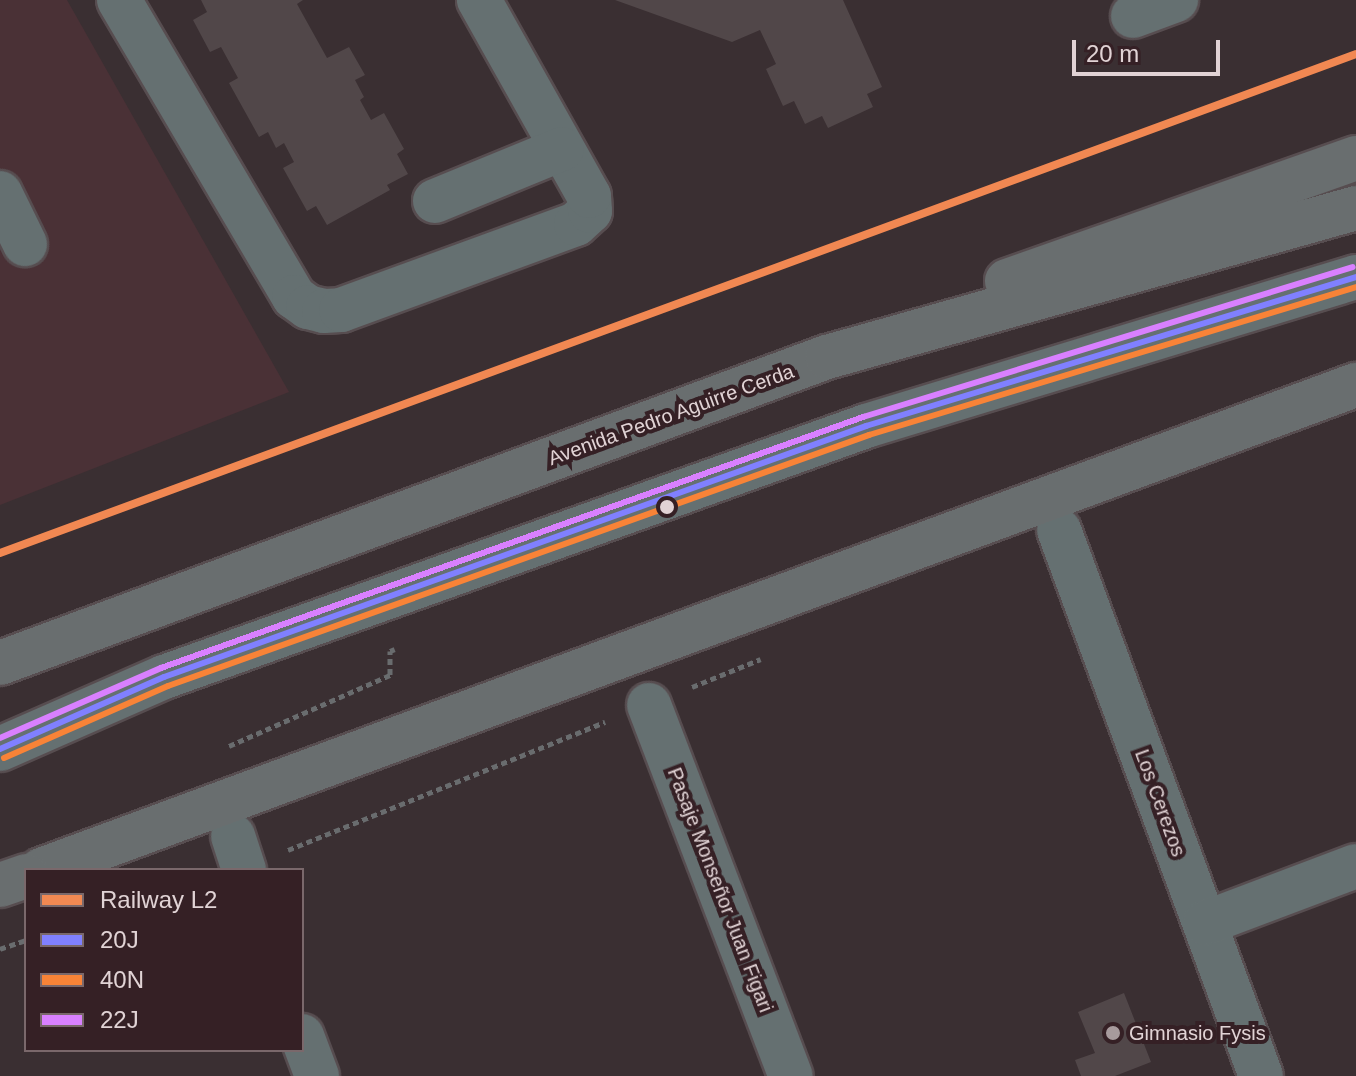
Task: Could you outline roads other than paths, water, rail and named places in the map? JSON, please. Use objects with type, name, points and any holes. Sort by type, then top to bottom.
[{"type":"highway","points":[[827,357],[1031,271],[1356,158]]},
{"type":"highway","name":"Avenida Pedro Aguirre Cerda","points":[[0,663],[827,357],[1356,208]]},
{"type":"highway","points":[[46,868],[1356,385]]},
{"type":"highway","points":[[0,885],[24,877]]},
{"type":"street","points":[[119,0],[294,297],[308,307],[341,310],[585,219],[591,203],[479,0]]},
{"type":"street","points":[[1133,16],[1176,0]]},
{"type":"street","points":[[435,201],[562,149]]},
{"type":"street","points":[[0,193],[25,244]]},
{"type":"street","points":[[0,718],[155,651],[835,406],[1356,246]]},
{"type":"street","points":[[0,749],[164,677],[852,431],[1356,277]]},
{"type":"street","name":"Los Cerezos","points":[[1059,530],[1261,1076]]},
{"type":"street","name":"Pasaje Monseñor Juan Figari","points":[[649,705],[791,1076]]},
{"type":"street","points":[[1205,923],[1356,866]]},
{"type":"street","points":[[304,1041],[317,1076]]},
{"type":"rail line","name":"L2","points":[[0,553],[1356,54]]},
{"type":"place","name":"Gimnasio Fysis","points":[[1113,1033]]}]
